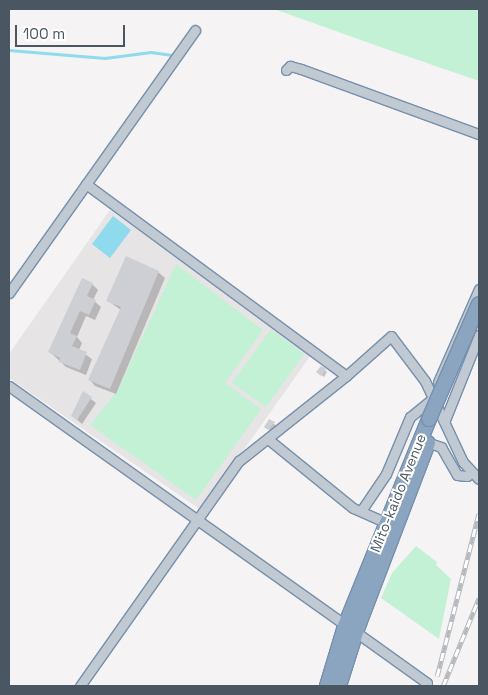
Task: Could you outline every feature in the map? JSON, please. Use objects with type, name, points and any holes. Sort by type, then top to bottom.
[{"type":"highway","name":"Mito-kaido Avenue","points":[[339,686],[357,629],[429,443],[479,304]]},
{"type":"highway","name":"Mito-kaido Avenue","points":[[327,686],[345,626],[385,522],[437,420],[479,321]]},
{"type":"street","points":[[9,293],[195,30]]},
{"type":"street","points":[[286,70],[290,66],[301,68],[479,134]]},
{"type":"street","points":[[86,184],[269,317],[346,376]]},
{"type":"street","points":[[363,508],[386,474],[410,417],[434,395],[479,289]]},
{"type":"street","points":[[437,420],[479,335]]},
{"type":"street","points":[[80,686],[239,461],[346,376],[391,336],[434,395],[437,420],[463,462],[479,479]]},
{"type":"street","points":[[9,386],[341,622]]},
{"type":"street","points":[[268,439],[353,508],[385,522]]},
{"type":"street","points":[[429,443],[441,448],[457,475],[467,476],[472,472]]},
{"type":"street","points":[[360,635],[427,683],[426,686]]},
{"type":"shaded area","points":[[110,210],[311,355],[201,510],[9,378],[9,354]]},
{"type":"green space","points":[[274,9],[479,9],[479,81],[389,50]]},
{"type":"green space","points":[[176,264],[263,330],[225,383],[261,409],[196,500],[90,425],[118,390]]},
{"type":"green space","points":[[271,329],[304,354],[266,407],[232,383]]},
{"type":"green space","points":[[416,546],[437,562],[436,565],[451,579],[439,639],[381,598],[392,573]]},
{"type":"water","points":[[113,216],[131,230],[110,258],[92,244]]},
{"type":"building","points":[[126,256],[159,271],[110,389],[88,380],[121,307],[106,301]]},
{"type":"building","points":[[82,278],[93,283],[87,296],[96,300],[89,315],[80,311],[70,333],[77,336],[72,346],[87,352],[80,370],[59,362],[60,358],[48,352]]},
{"type":"building","points":[[321,366],[326,369],[321,376],[316,372]]},
{"type":"building","points":[[83,391],[92,397],[77,420],[71,416]]},
{"type":"building","points":[[269,419],[275,422],[268,430],[264,427]]},
{"type":"waterway","points":[[9,50],[105,58],[151,52],[172,55]]},
{"type":"railway","points":[[437,676],[479,513]]},
{"type":"railway","points":[[443,686],[479,598]]}]
